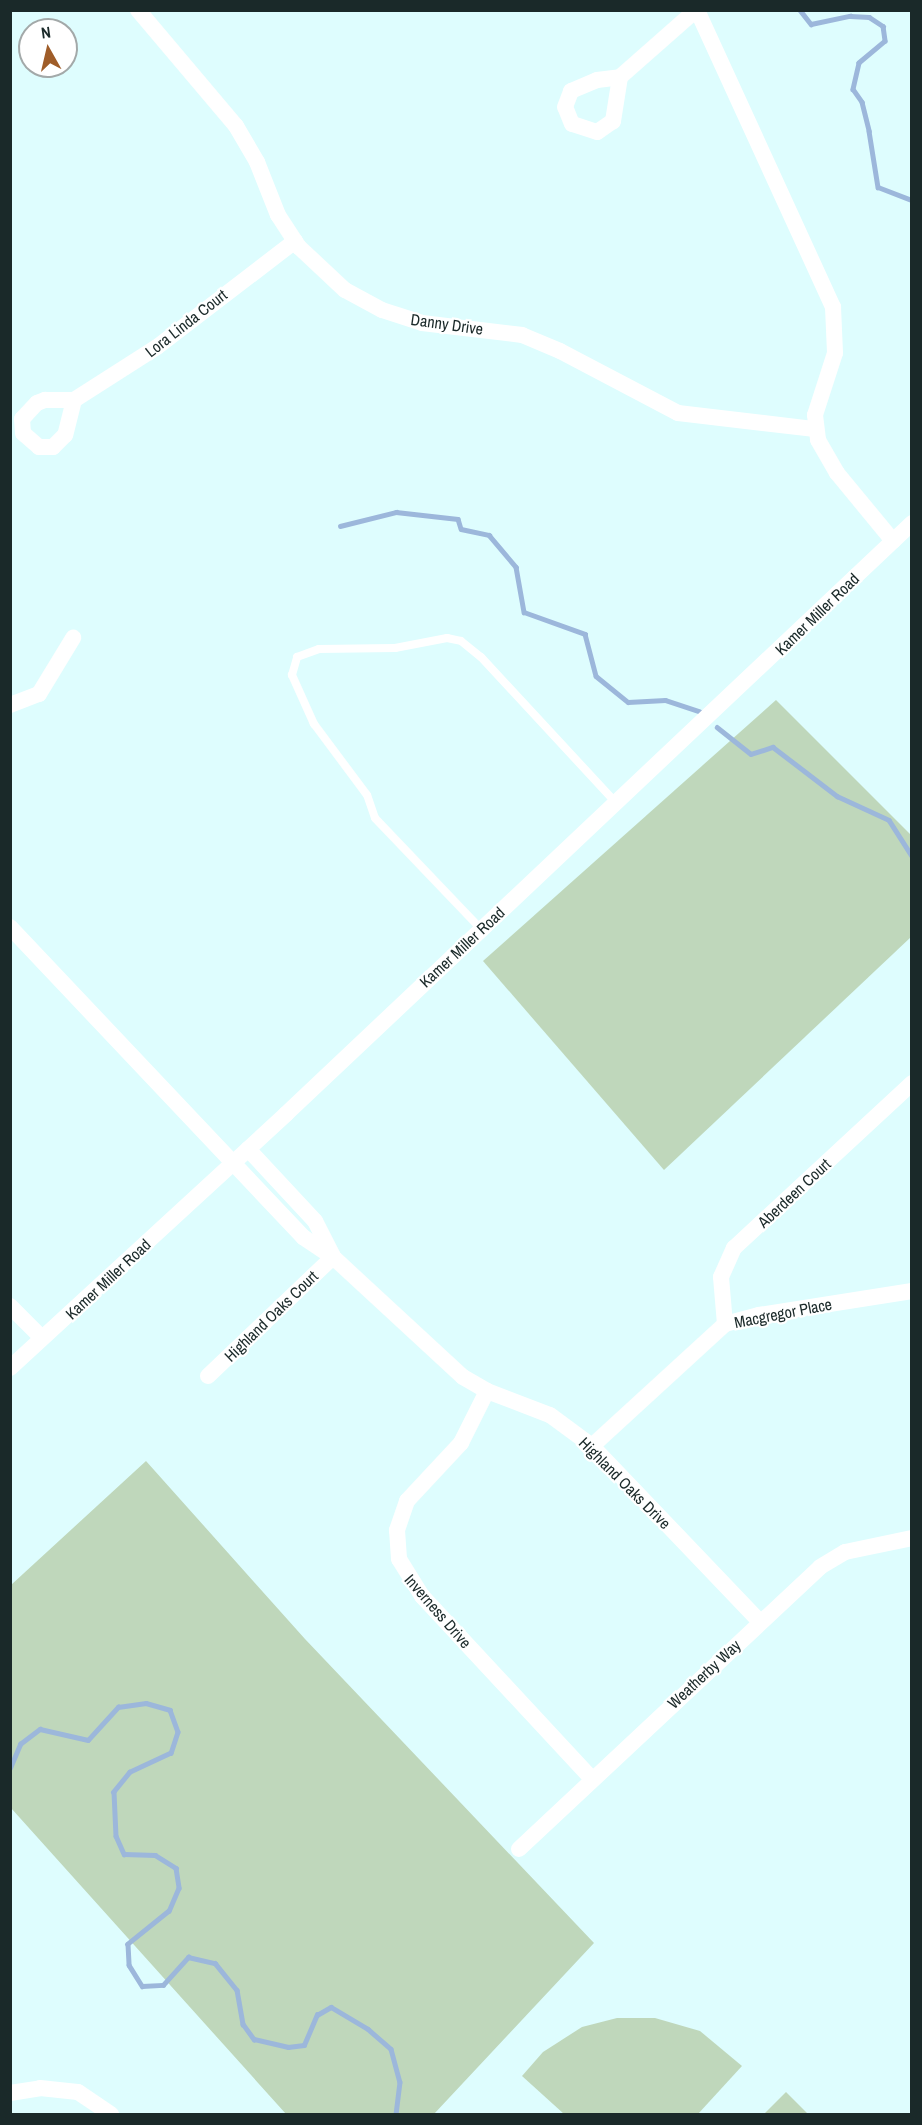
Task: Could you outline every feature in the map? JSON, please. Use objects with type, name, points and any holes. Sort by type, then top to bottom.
[{"type":"street","name":"Danny Drive","points":[[138,10],[236,126],[295,242],[345,290],[392,314],[422,323],[522,335],[560,351],[678,413],[815,429]]},
{"type":"street","points":[[620,77],[697,10],[833,308],[835,353],[814,415],[815,429],[837,473],[893,541]]},
{"type":"street","name":"Lora Linda Court","points":[[74,400],[157,347],[295,242]]},
{"type":"street","name":"Kamer Miller Road","points":[[10,1368],[248,1149],[912,523]]},
{"type":"street","points":[[10,705],[39,694],[73,638]]},
{"type":"street","name":"Highland Oaks Drive","points":[[10,927],[231,1164],[303,1237],[333,1257],[463,1377],[487,1391],[550,1415],[592,1446],[760,1622]]},
{"type":"street","name":"Aberdeen Court","points":[[725,1324],[721,1277],[734,1248],[912,1083]]},
{"type":"street","name":"Highland Oaks Drive","points":[[248,1149],[315,1221],[333,1257]]},
{"type":"street","name":"Highland Oaks Court","points":[[208,1376],[333,1257]]},
{"type":"street","name":"Macgregor Place","points":[[592,1446],[725,1324],[759,1315],[912,1292]]},
{"type":"street","points":[[10,1306],[42,1338]]},
{"type":"street","name":"Inverness Drive","points":[[487,1391],[461,1443],[407,1501],[397,1530],[399,1559],[422,1596],[591,1779]]},
{"type":"street","name":"Weatherby Way","points":[[519,1849],[591,1779],[820,1568],[845,1552],[912,1538]]},
{"type":"street","points":[[10,2093],[46,2088],[78,2092],[111,2115]]},
{"type":"lane","points":[[481,929],[375,818],[367,795],[314,724],[292,675],[297,657],[319,649],[395,648],[447,638],[461,641],[481,657],[616,803]]},
{"type":"green space","points":[[776,700],[911,835],[911,937],[664,1170],[483,961]]},
{"type":"green space","points":[[146,1461],[305,1639],[594,1943],[434,2114],[286,2114],[11,1808],[11,1585]]},
{"type":"green space","points":[[617,2018],[655,2018],[700,2031],[742,2066],[698,2114],[564,2114],[522,2076],[543,2052],[582,2027]]},
{"type":"green space","points":[[786,2092],[808,2114],[764,2114]]},
{"type":"waterway","points":[[800,10],[811,24],[850,16],[869,17],[883,26],[885,41],[859,63],[853,89],[862,102],[878,187],[912,200]]},
{"type":"waterway","points":[[340,526],[396,512],[458,519],[461,529],[489,535],[516,567],[524,612],[585,634],[596,676],[628,702],[665,700],[699,711]]},
{"type":"waterway","points":[[717,727],[751,754],[773,747],[837,796],[889,820],[912,856]]},
{"type":"waterway","points":[[10,1768],[20,1744],[40,1729],[88,1740],[118,1707],[146,1703],[170,1710],[178,1732],[171,1753],[130,1772],[114,1792],[116,1836],[124,1854],[155,1855],[176,1868],[179,1888],[169,1911],[128,1944],[129,1965],[142,1986],[163,1985],[188,1957],[215,1963],[237,1990],[243,2024],[254,2039],[288,2047],[304,2045],[317,2015],[331,2007],[368,2029],[391,2049],[400,2082],[396,2114]]}]
